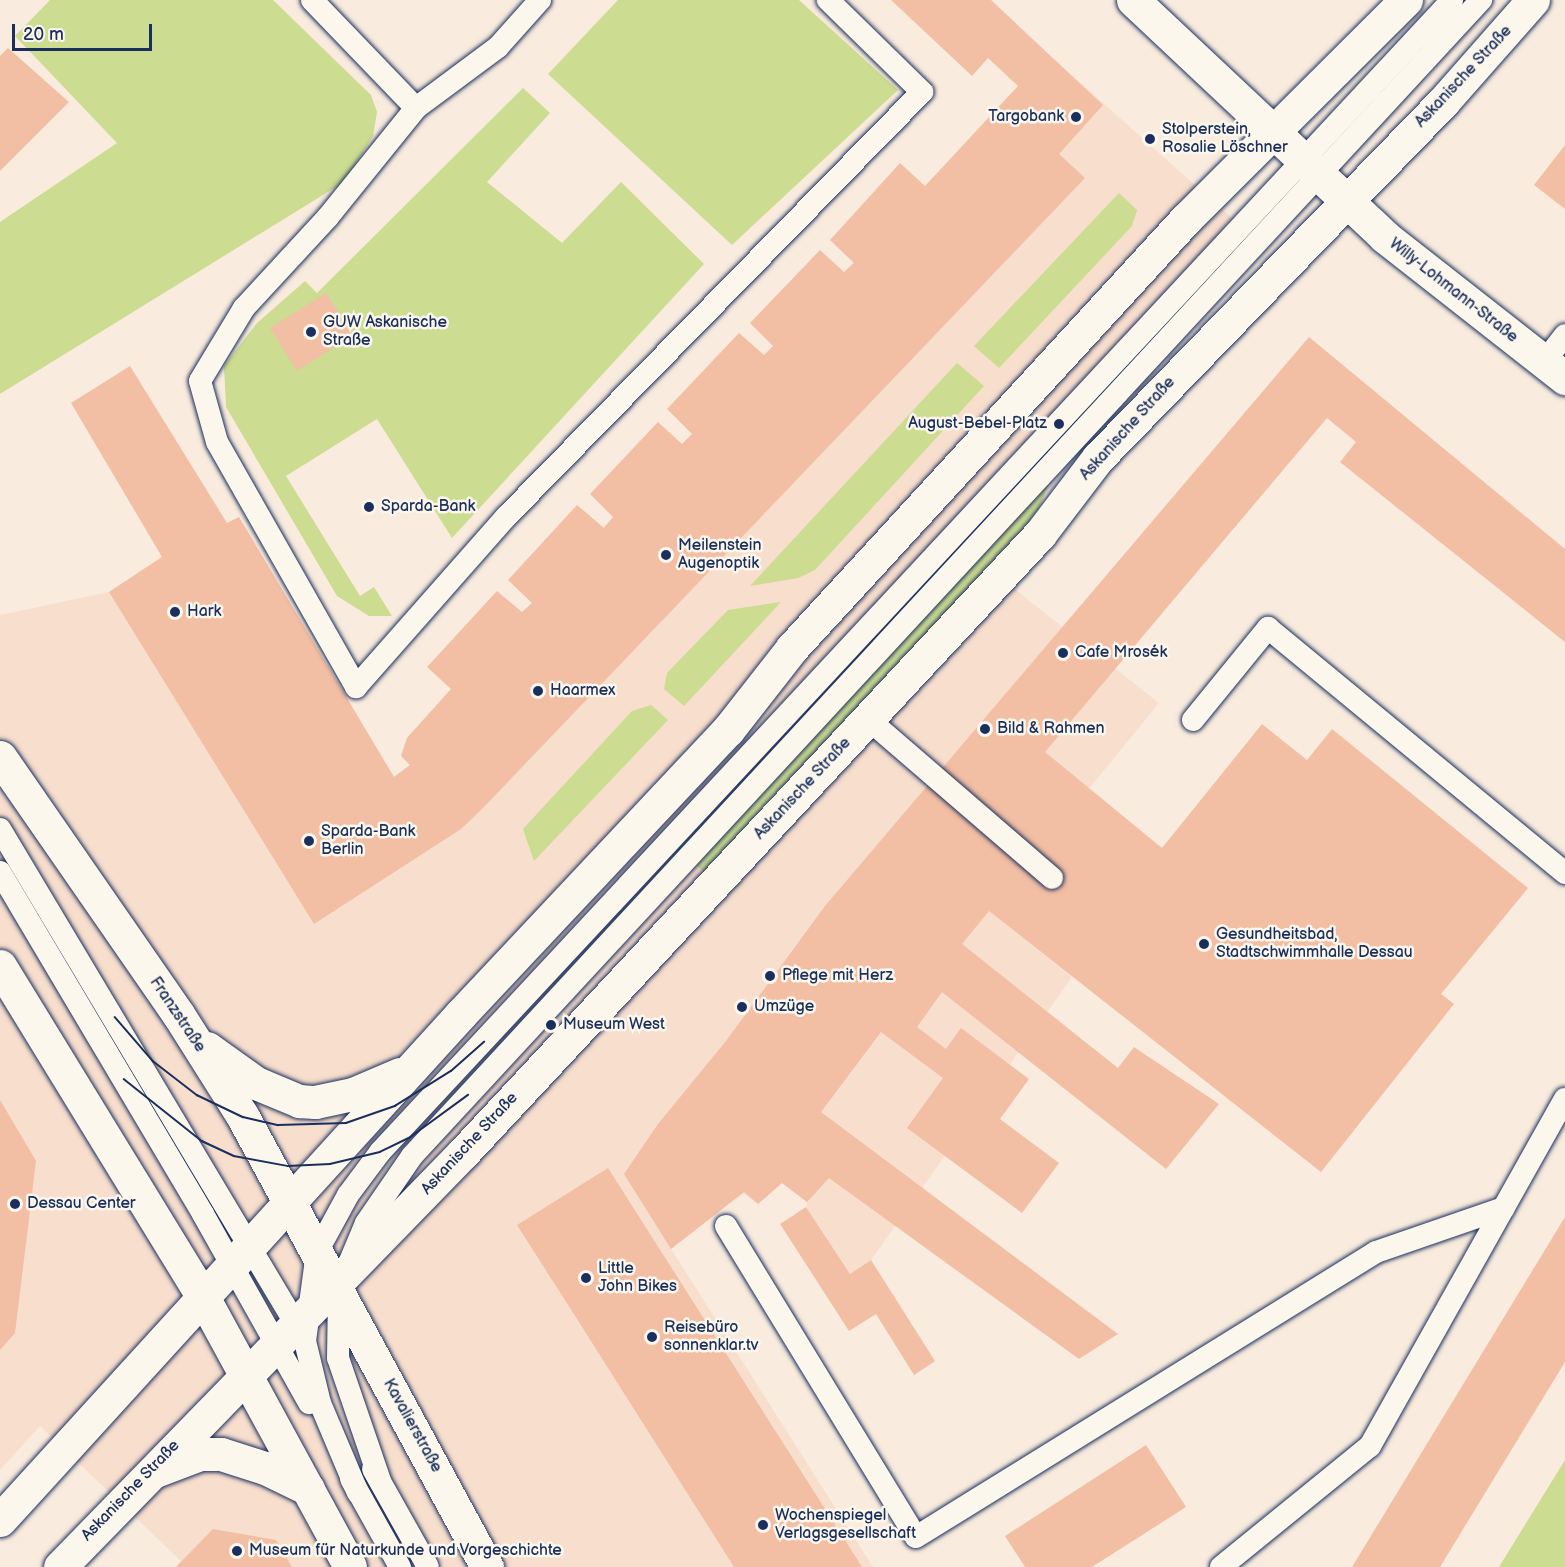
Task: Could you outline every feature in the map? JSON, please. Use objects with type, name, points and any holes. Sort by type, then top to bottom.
[{"type":"main road","points":[[1133,0],[1345,200]]},
{"type":"main road","points":[[0,1520],[412,1069],[728,730],[792,648],[1097,315],[1273,132],[1406,0]]},
{"type":"main road","name":"Askanische Straße","points":[[60,1567],[247,1372],[296,1330],[339,1286],[1040,534],[1098,458],[1345,200],[1443,102],[1533,0]]},
{"type":"main road","name":"Willy-Lohmann-Straße","points":[[1345,200],[1415,262],[1554,370]]},
{"type":"main road","name":"Franzstraße","points":[[0,757],[192,1036],[243,1117],[317,1252],[339,1286]]},
{"type":"main road","points":[[0,966],[247,1372],[350,1567]]},
{"type":"main road","points":[[192,1036],[256,1083],[299,1101],[315,1102],[353,1094],[412,1069]]},
{"type":"main road","name":"Kavalierstraße","points":[[339,1286],[488,1567]]},
{"type":"main road","points":[[143,1478],[185,1458],[221,1454],[265,1468],[308,1489]]},
{"type":"lane","points":[[312,0],[416,108]]},
{"type":"lane","points":[[540,0],[498,47],[416,108],[328,217],[244,308],[200,381],[217,442],[356,687],[506,517],[922,92],[828,0]]},
{"type":"lane","points":[[380,1481],[338,1358],[339,1286],[366,1223],[412,1156],[1311,167],[1452,0]]},
{"type":"lane","points":[[400,1567],[358,1493],[296,1330],[317,1252],[340,1207],[380,1152],[1311,167],[1481,0]]},
{"type":"lane","points":[[1554,370],[1565,335]]},
{"type":"lane","points":[[1193,720],[1268,628],[1565,873]]},
{"type":"lane","points":[[868,720],[1052,878]]},
{"type":"lane","points":[[0,829],[241,1255]]},
{"type":"lane","points":[[0,872],[241,1255],[296,1330],[428,1567]]},
{"type":"lane","points":[[1221,1567],[1370,1446],[1565,1099]]},
{"type":"lane","points":[[726,1226],[916,1538],[1376,1252],[1504,1208]]},
{"type":"shaded area","points":[[1049,55],[1251,235],[960,546],[1159,703],[989,911],[1072,977],[871,1260],[850,1274],[806,1207],[807,1202],[782,1183],[758,1204],[743,1193],[671,1249],[873,1567],[176,1567],[181,1561],[40,1426],[0,1470],[0,615],[109,592],[162,557],[394,777],[410,765],[401,756],[407,738],[451,689]]},
{"type":"green space","points":[[50,0],[273,0],[371,95],[377,112],[373,136],[344,182],[0,394],[0,222],[117,143],[15,36]]},
{"type":"green space","points":[[618,0],[799,0],[898,90],[732,245],[548,74]]},
{"type":"green space","points":[[523,88],[550,113],[487,182],[562,243],[621,182],[704,264],[452,538],[377,419],[286,476],[360,596],[374,587],[392,616],[369,616],[337,596],[226,407],[224,366],[257,323],[305,281],[317,293]]},
{"type":"green space","points":[[1119,193],[1137,210],[1132,226],[999,368],[974,346]]},
{"type":"green space","points":[[957,363],[984,386],[815,570],[798,578],[750,586]]},
{"type":"green space","points":[[1049,483],[1035,519],[707,875],[693,862]]},
{"type":"green space","points":[[781,602],[684,706],[664,689],[667,673],[728,610]]},
{"type":"green space","points":[[651,705],[668,720],[534,861],[523,829],[632,711]]},
{"type":"green space","points":[[1565,1460],[1565,1567],[1499,1567]]},
{"type":"building","points":[[891,0],[991,0],[1103,105],[1059,154],[1085,178],[483,808],[461,829],[314,924],[109,592],[162,557],[71,403],[130,366],[227,523],[239,517],[394,777],[410,765],[401,756],[407,738],[451,689],[427,667],[497,591],[522,612],[532,603],[508,580],[577,505],[604,528],[613,517],[590,494],[658,422],[682,444],[692,434],[667,409],[739,333],[764,355],[773,346],[750,323],[820,250],[844,272],[854,263],[830,240],[900,163],[925,186],[1018,86],[988,58],[972,76]]},
{"type":"building","points":[[8,48],[69,102],[0,171],[0,56]]},
{"type":"building","points":[[1565,145],[1565,209],[1534,185]]},
{"type":"building","name":"GUW Askanische Straße","points":[[326,293],[353,335],[297,371],[270,328]]},
{"type":"building","points":[[1309,337],[1565,549],[1565,642],[1340,462],[1356,442],[1327,418],[1045,752],[1162,848],[1262,724],[1307,760],[1332,729],[1528,888],[1441,994],[1454,1004],[1321,1172],[989,911],[962,944],[1118,1068],[1134,1047],[1219,1104],[1166,1169],[942,992],[917,1027],[946,1049],[961,1028],[1029,1079],[1000,1119],[1059,1163],[1022,1213],[907,1128],[943,1078],[881,1032],[821,1112],[1118,1334],[1079,1359],[829,1178],[807,1202],[782,1183],[758,1204],[744,1192],[671,1249],[624,1174],[658,1124],[726,1041],[825,906]]},
{"type":"building","name":"Dessau Center","points":[[0,1100],[36,1161],[15,1333],[0,1350]]},
{"type":"building","points":[[608,1168],[862,1567],[734,1567],[517,1225]]},
{"type":"building","points":[[806,1207],[850,1274],[871,1260],[935,1361],[914,1375],[876,1314],[849,1331],[780,1224]]},
{"type":"building","points":[[1565,1217],[1565,1362],[1440,1567],[1352,1567]]},
{"type":"building","points":[[1146,1445],[1186,1507],[1092,1567],[1025,1567],[1005,1536]]},
{"type":"building","name":"Museum für Naturkunde und Vorgeschichte","points":[[213,1529],[276,1540],[292,1567],[176,1567]]},
{"type":"tram line","points":[[115,1017],[153,1061],[197,1095],[243,1117],[278,1125],[346,1123],[395,1106],[451,1071],[484,1042]]},
{"type":"tram line","points":[[124,1079],[202,1141],[234,1156],[288,1166],[330,1164],[380,1152],[409,1138],[468,1095]]},
{"type":"place","name":"Targobank","points":[[1076,117]]},
{"type":"place","name":"Stolperstein, Rosalie Löschner","points":[[1150,139]]},
{"type":"place","name":"GUW Askanische Straße","points":[[311,332]]},
{"type":"place","name":"August-Bebel-Platz","points":[[1059,424]]},
{"type":"place","name":"Sparda-Bank","points":[[369,507]]},
{"type":"place","name":"Meilenstein Augenoptik","points":[[666,555]]},
{"type":"place","name":"Hark","points":[[175,612]]},
{"type":"place","name":"Cafe Mrosék","points":[[1063,653]]},
{"type":"place","name":"Haarmex","points":[[538,691]]},
{"type":"place","name":"Bild & Rahmen","points":[[985,729]]},
{"type":"place","name":"Sparda-Bank Berlin","points":[[309,841]]},
{"type":"place","name":"Gesundheitsbad, Stadtschwimmhalle Dessau","points":[[1204,944]]},
{"type":"place","name":"Pflege mit Herz","points":[[770,976]]},
{"type":"place","name":"Umzüge","points":[[742,1007]]},
{"type":"place","name":"Museum West","points":[[551,1025]]},
{"type":"place","name":"Dessau Center","points":[[15,1204]]},
{"type":"place","name":"Little John Bikes","points":[[586,1278]]},
{"type":"place","name":"Reisebüro sonnenklar.tv","points":[[652,1337]]},
{"type":"place","name":"Wochenspiegel Verlagsgesellschaft","points":[[763,1525]]},
{"type":"place","name":"Museum für Naturkunde und Vorgeschichte","points":[[237,1551]]}]
